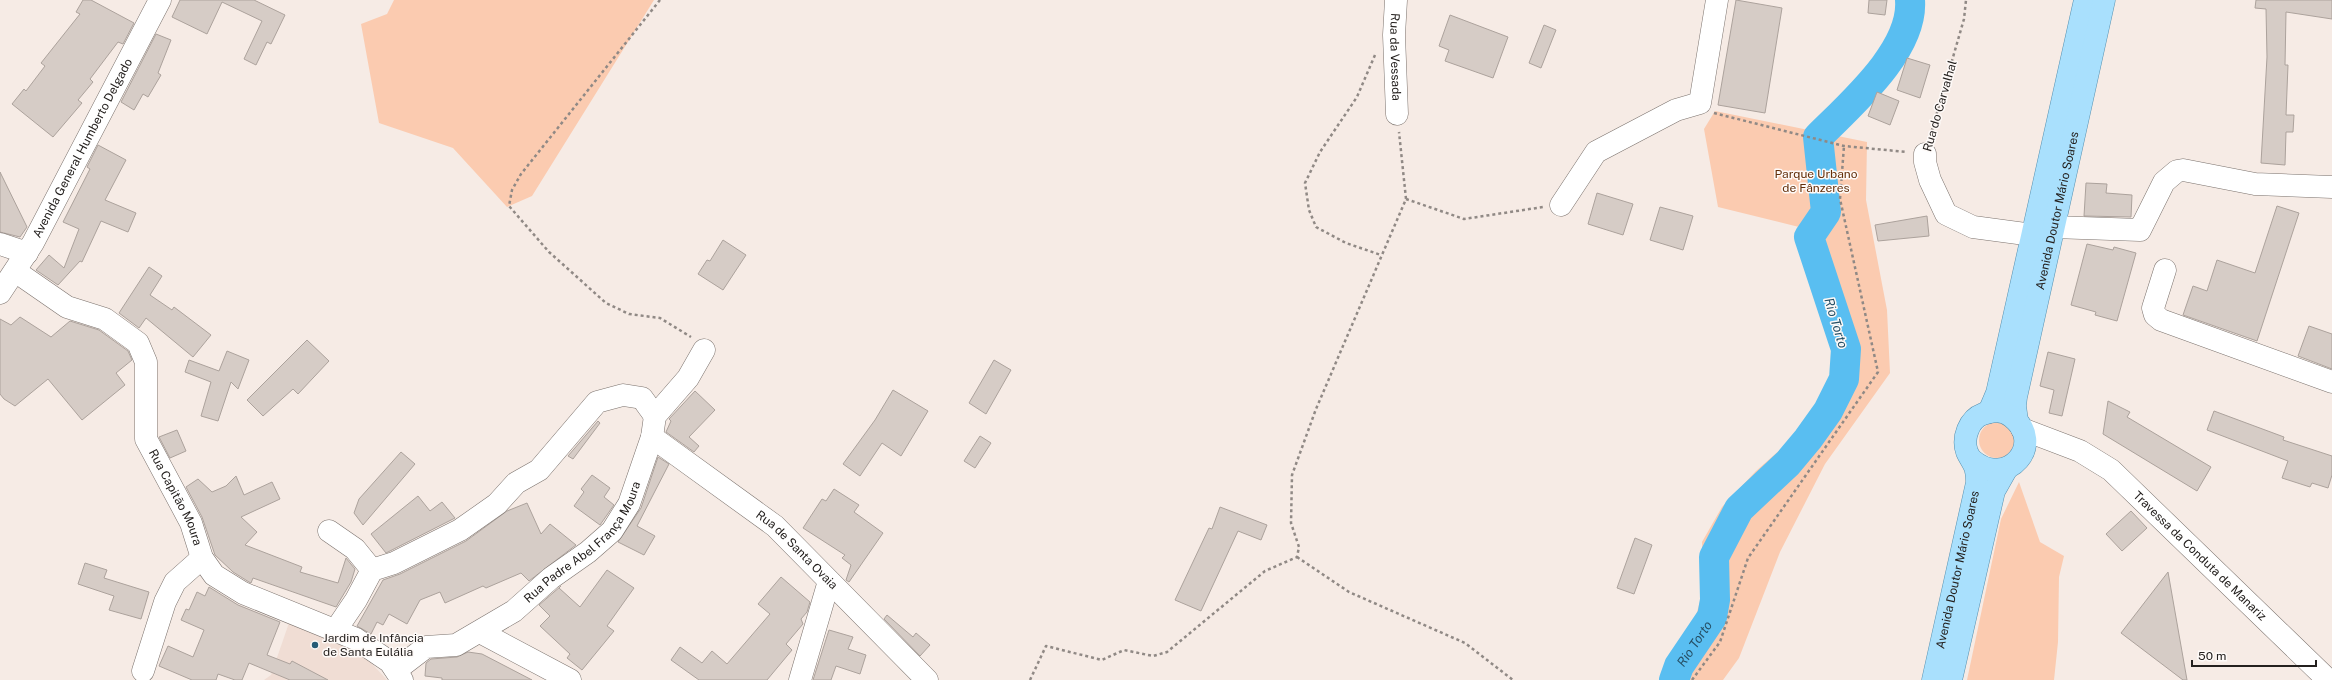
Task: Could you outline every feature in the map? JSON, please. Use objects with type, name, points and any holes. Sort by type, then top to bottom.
[{"type":"main road","name":"Avenida Doutor Mário Soares","points":[[1933,680],[1977,483],[1976,471],[1967,452],[1965,441],[1967,431],[1972,422],[1980,415],[1989,412],[1998,393],[2085,0]]},
{"type":"main road","name":"Avenida Doutor Mário Soares","points":[[1951,680],[1992,498],[2000,479],[2014,462],[2025,438],[2015,406],[2016,397],[2104,0]]},
{"type":"main road","points":[[1989,412],[2004,413],[2020,425]]},
{"type":"main road","points":[[1972,460],[1988,470],[2014,462]]},
{"type":"street","name":"Avenida General Humberto Delgado","points":[[0,293],[27,253],[160,0]]},
{"type":"street","name":"Rua da Vessada","points":[[1396,0],[1394,35],[1397,114]]},
{"type":"street","points":[[1561,205],[1596,152],[1676,110],[1700,103],[1716,0]]},
{"type":"street","name":"Rua do Carvalhal","points":[[1918,153],[1925,162],[1930,180],[1946,214],[1973,227],[2033,235]]},
{"type":"street","points":[[2053,227],[2140,230],[2164,182],[2177,170],[2255,184],[2332,187]]},
{"type":"street","points":[[0,244],[27,253]]},
{"type":"street","points":[[2165,270],[2153,308],[2155,315],[2161,320],[2332,382]]},
{"type":"street","name":"Rua Capitão Moura","points":[[15,271],[67,307],[105,319],[138,343],[146,362],[146,439],[191,522],[202,558],[214,575],[243,593],[335,631],[367,647],[390,662],[399,675]]},
{"type":"street","name":"Rua Padre Abel França Moura","points":[[399,675],[426,647],[456,645],[514,611],[551,578],[588,552],[612,532],[629,504],[654,427],[688,378],[704,350]]},
{"type":"street","name":"Rua de Santa Ovaia","points":[[372,570],[394,563],[460,530],[497,504],[516,483],[539,470],[597,402],[623,395],[642,398],[654,427],[775,526],[927,680]]},
{"type":"street","name":"Travessa da Conduta de Manariz","points":[[2020,425],[2094,458],[2111,470],[2328,680]]},
{"type":"street","name":"Travessa da Conduta de Manariz","points":[[2014,462],[2038,445],[2063,445]]},
{"type":"street","points":[[329,531],[354,549],[372,570],[356,600],[335,631]]},
{"type":"street","points":[[144,671],[165,602],[175,582],[202,558]]},
{"type":"street","points":[[800,680],[829,581]]},
{"type":"street","points":[[480,632],[570,680]]},
{"type":"path","points":[[660,0],[521,174],[512,190],[509,206],[550,252],[606,303],[629,314],[660,318],[690,336],[704,350]]},
{"type":"path","name":"Rua do Carvalhal","points":[[1918,153],[1964,19],[1966,0]]},
{"type":"path","points":[[1376,53],[1357,96],[1320,152],[1305,183],[1309,210],[1316,227],[1346,243],[1381,255]]},
{"type":"path","points":[[1700,103],[1716,114],[1844,146],[1918,153]]},
{"type":"path","points":[[1030,680],[1046,646],[1102,660],[1124,650],[1154,656],[1167,652],[1265,571],[1297,557],[1300,547],[1291,523],[1292,475],[1316,409],[1406,199],[1397,114]]},
{"type":"path","points":[[1692,680],[1720,642],[1748,558],[1878,372],[1840,199],[1844,146]]},
{"type":"path","points":[[1406,199],[1464,219],[1561,205]]},
{"type":"path","points":[[1297,557],[1349,592],[1465,643],[1513,680]]},
{"type":"shaded area","name":"Jardim de Infância de Santa Eulália","points":[[291,617],[363,654],[387,680],[264,680],[271,675]]},
{"type":"green space","points":[[394,0],[654,0],[532,196],[507,207],[453,148],[379,123],[361,24],[387,14]]},
{"type":"green space","name":"Parque Urbano de Fânzeres","points":[[1715,111],[1867,142],[1866,200],[1887,310],[1890,373],[1825,464],[1780,552],[1739,658],[1723,680],[1665,680],[1690,637],[1704,587],[1702,542],[1722,507],[1756,471],[1792,439],[1833,380],[1832,340],[1803,228],[1718,207],[1704,129]]},
{"type":"green space","points":[[2001,422],[2010,427],[2014,433],[2014,447],[2010,453],[2001,458],[1993,458],[1984,453],[1980,447],[1979,436],[1984,427],[1990,423]]},
{"type":"green space","points":[[2019,482],[2040,542],[2064,556],[2059,577],[2058,642],[2054,680],[1967,680],[2001,519]]},
{"type":"building","points":[[83,0],[91,0],[134,23],[123,44],[118,42],[90,79],[93,82],[78,100],[82,103],[53,137],[12,104],[24,89],[26,91],[45,66],[41,63],[80,14],[76,12]]},
{"type":"building","points":[[180,0],[254,0],[285,15],[271,44],[267,42],[256,65],[244,59],[262,21],[222,2],[207,34],[172,17]]},
{"type":"building","points":[[1736,0],[1782,8],[1765,113],[1718,105]]},
{"type":"building","points":[[1869,0],[1887,0],[1885,15],[1868,13]]},
{"type":"building","points":[[2256,0],[2332,0],[2332,19],[2286,12],[2285,65],[2288,65],[2286,115],[2294,115],[2293,132],[2286,132],[2285,165],[2261,163],[2267,57],[2266,9],[2255,8]]},
{"type":"building","points":[[1450,15],[1508,37],[1493,78],[1445,61],[1449,50],[1439,46]]},
{"type":"building","points":[[1544,25],[1556,30],[1541,68],[1529,63]]},
{"type":"building","points":[[156,34],[171,40],[158,73],[161,75],[148,97],[143,94],[134,110],[121,102]]},
{"type":"building","points":[[1907,58],[1930,65],[1920,98],[1897,90]]},
{"type":"building","points":[[1877,92],[1899,101],[1890,125],[1868,116]]},
{"type":"building","points":[[98,145],[126,160],[105,200],[136,213],[128,232],[101,221],[82,262],[80,261],[58,285],[36,270],[49,255],[64,268],[79,229],[63,222],[90,169],[87,167]]},
{"type":"building","points":[[0,172],[27,227],[20,237],[0,232]]},
{"type":"building","points":[[2086,183],[2107,184],[2106,193],[2132,195],[2131,217],[2084,216]]},
{"type":"building","points":[[1597,193],[1633,204],[1623,235],[1588,224]]},
{"type":"building","points":[[2277,206],[2299,213],[2257,341],[2183,315],[2193,286],[2207,291],[2217,260],[2255,273]]},
{"type":"building","points":[[1660,207],[1693,216],[1683,250],[1650,240]]},
{"type":"building","points":[[1927,216],[1929,236],[1878,241],[1875,225]]},
{"type":"building","points":[[723,240],[746,255],[723,290],[698,274],[707,260],[710,261]]},
{"type":"building","points":[[2087,244],[2113,250],[2114,247],[2136,253],[2117,321],[2095,315],[2096,312],[2071,305]]},
{"type":"building","points":[[149,267],[162,276],[150,295],[172,310],[174,307],[211,335],[193,357],[146,318],[139,328],[119,313]]},
{"type":"building","points":[[20,317],[51,337],[70,321],[99,330],[128,351],[132,360],[116,373],[125,385],[82,420],[48,379],[15,406],[4,399],[0,394],[0,319],[11,325]]},
{"type":"building","points":[[2309,326],[2332,334],[2332,369],[2298,356]]},
{"type":"building","points":[[307,340],[329,361],[298,394],[293,389],[263,416],[247,400]]},
{"type":"building","points":[[227,351],[249,360],[238,389],[231,382],[218,421],[201,416],[211,382],[185,372],[189,360],[219,371]]},
{"type":"building","points":[[2048,352],[2075,359],[2062,416],[2049,413],[2054,390],[2040,386]]},
{"type":"building","points":[[994,360],[1011,370],[986,414],[969,403]]},
{"type":"building","points":[[893,390],[928,411],[901,456],[882,443],[860,476],[843,464],[875,420]]},
{"type":"building","points":[[695,391],[715,410],[689,437],[699,446],[694,452],[666,432],[671,421],[669,419]]},
{"type":"building","points":[[2108,401],[2130,412],[2127,417],[2211,467],[2197,491],[2103,434]]},
{"type":"building","points":[[2214,411],[2284,437],[2283,440],[2332,456],[2332,475],[2328,488],[2312,483],[2310,487],[2282,478],[2288,461],[2207,430]]},
{"type":"building","points":[[598,421],[600,423],[573,459],[568,456]]},
{"type":"building","points":[[177,430],[186,451],[170,458],[159,437]]},
{"type":"building","points":[[980,436],[991,443],[975,468],[964,461]]},
{"type":"building","points":[[401,452],[415,464],[363,525],[354,513],[359,499]]},
{"type":"building","points":[[658,457],[669,464],[637,526],[655,536],[644,555],[618,542],[641,508]]},
{"type":"building","points":[[592,475],[610,488],[604,497],[614,505],[600,525],[574,506],[584,492],[581,489]]},
{"type":"building","points":[[236,476],[244,495],[272,482],[280,499],[241,517],[257,532],[245,545],[302,567],[300,572],[338,583],[346,558],[355,569],[351,582],[336,607],[253,578],[251,583],[233,572],[215,555],[202,517],[186,487],[198,479],[212,492],[226,486]]},
{"type":"building","points":[[834,489],[859,505],[854,512],[883,533],[849,582],[846,580],[851,565],[842,558],[845,555],[803,528],[822,499],[826,501]]},
{"type":"building","points":[[418,496],[430,511],[442,502],[455,518],[386,553],[371,534]]},
{"type":"building","points":[[527,503],[541,534],[550,524],[576,545],[529,581],[521,573],[486,588],[483,586],[445,603],[440,592],[420,600],[407,624],[389,614],[383,625],[377,622],[371,634],[357,626],[383,580],[400,574],[466,541],[507,511]]},
{"type":"building","points":[[1220,507],[1267,525],[1261,540],[1238,531],[1201,611],[1175,600],[1209,528],[1212,529]]},
{"type":"building","points":[[2131,511],[2147,528],[2122,551],[2106,534]]},
{"type":"building","points":[[1635,538],[1652,545],[1634,594],[1617,588]]},
{"type":"building","points":[[85,563],[107,570],[104,578],[149,592],[141,619],[109,610],[114,596],[78,584]]},
{"type":"building","points":[[607,570],[634,588],[607,626],[614,631],[582,670],[567,658],[570,654],[540,626],[550,616],[539,605],[561,586],[559,588],[580,607]]},
{"type":"building","points":[[2168,572],[2187,680],[2183,680],[2121,633]]},
{"type":"building","points":[[781,577],[810,602],[807,612],[801,619],[803,624],[786,644],[792,650],[767,680],[699,680],[671,660],[680,647],[702,663],[712,651],[727,664],[770,614],[758,604]]},
{"type":"building","points":[[209,587],[238,605],[280,622],[267,655],[290,664],[292,661],[328,680],[290,680],[249,663],[242,680],[235,680],[218,674],[216,680],[192,680],[159,666],[168,646],[193,657],[204,630],[181,620],[186,609],[189,610],[197,592],[205,596]]},
{"type":"building","points":[[887,615],[913,637],[916,633],[930,645],[920,656],[884,619]]},
{"type":"building","points":[[829,630],[853,637],[848,649],[866,655],[860,674],[836,666],[831,680],[813,680]]},
{"type":"building","points":[[468,652],[482,654],[532,680],[442,680],[442,678],[425,676],[426,663],[431,659],[457,657]]},
{"type":"waterway","name":"Rio Torto","points":[[1674,680],[1679,666],[1712,617],[1715,600],[1714,557],[1739,509],[1788,463],[1808,439],[1828,411],[1844,379],[1846,349],[1809,237],[1826,212],[1818,137],[1863,92],[1891,57],[1902,38],[1909,19],[1910,0]]},
{"type":"place","name":"Jardim de Infância de Santa Eulália","points":[[315,645]]}]
